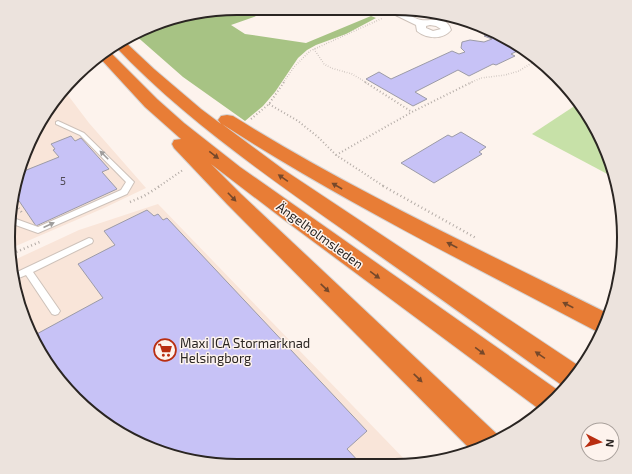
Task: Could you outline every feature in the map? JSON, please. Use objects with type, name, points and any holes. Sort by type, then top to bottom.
[{"type":"highway","points":[[131,42],[175,82],[219,114],[268,146],[354,196],[600,322]]},
{"type":"highway","name":"Ängelholmsleden","points":[[123,47],[148,72],[195,112],[277,174],[569,374]]},
{"type":"highway","points":[[108,59],[145,107],[234,199],[483,441]]},
{"type":"highway","name":"Ängelholmsleden","points":[[108,59],[133,85],[186,133],[262,194],[547,399]]},
{"type":"street","points":[[392,15],[421,24]]},
{"type":"lane","points":[[15,222],[38,230],[124,192],[130,182],[82,134],[58,123]]},
{"type":"lane","points":[[18,275],[89,241]]},
{"type":"lane","points":[[28,271],[55,311]]},
{"type":"path","points":[[250,121],[269,104],[294,67],[302,58],[314,49],[382,15]]},
{"type":"path","points":[[314,49],[324,64],[331,68],[352,74],[412,112]]},
{"type":"path","points":[[336,155],[412,112],[481,78],[506,75],[519,71],[532,63]]},
{"type":"path","points":[[269,104],[298,121],[318,137],[336,155],[421,208],[482,241]]},
{"type":"shaded area","points":[[67,94],[89,123],[146,188],[15,246],[15,222],[19,194],[27,166],[45,126]]},
{"type":"shaded area","name":"Maxi ICA Stormarknad Helsingborg","points":[[158,204],[404,459],[222,459],[194,455],[166,447],[139,436],[114,422],[80,394],[52,360],[32,322],[19,280],[16,259],[79,230]]},
{"type":"green space","points":[[222,15],[259,15],[231,25],[245,34],[306,43],[371,16],[376,18],[346,34],[316,45],[307,50],[298,58],[275,92],[263,106],[245,121],[183,77],[139,38],[166,27],[194,19]]},
{"type":"green space","points":[[574,106],[594,139],[607,174],[532,134]]},
{"type":"building","points":[[486,35],[493,38],[517,51],[511,54],[515,56],[496,65],[493,64],[469,76],[458,70],[415,92],[427,99],[413,106],[366,79],[379,72],[391,79],[452,51],[459,54],[465,52],[461,48],[462,42],[470,40],[484,42],[492,39],[484,36]]},
{"type":"building","points":[[461,132],[486,147],[479,152],[482,154],[434,183],[401,163],[448,135],[452,137]]},
{"type":"building","points":[[71,136],[75,141],[81,138],[109,169],[102,172],[117,189],[36,226],[18,200],[19,194],[26,170],[59,157],[53,150],[55,149],[51,144]]},
{"type":"building","name":"Maxi ICA Stormarknad Helsingborg","points":[[147,210],[154,216],[158,214],[163,220],[167,218],[367,431],[347,449],[356,459],[222,459],[194,455],[166,447],[139,436],[114,422],[91,404],[61,372],[52,360],[37,334],[103,298],[78,264],[115,245],[104,231]]},
{"type":"place","name":"Maxi ICA Stormarknad Helsingborg","points":[[165,350]]}]
